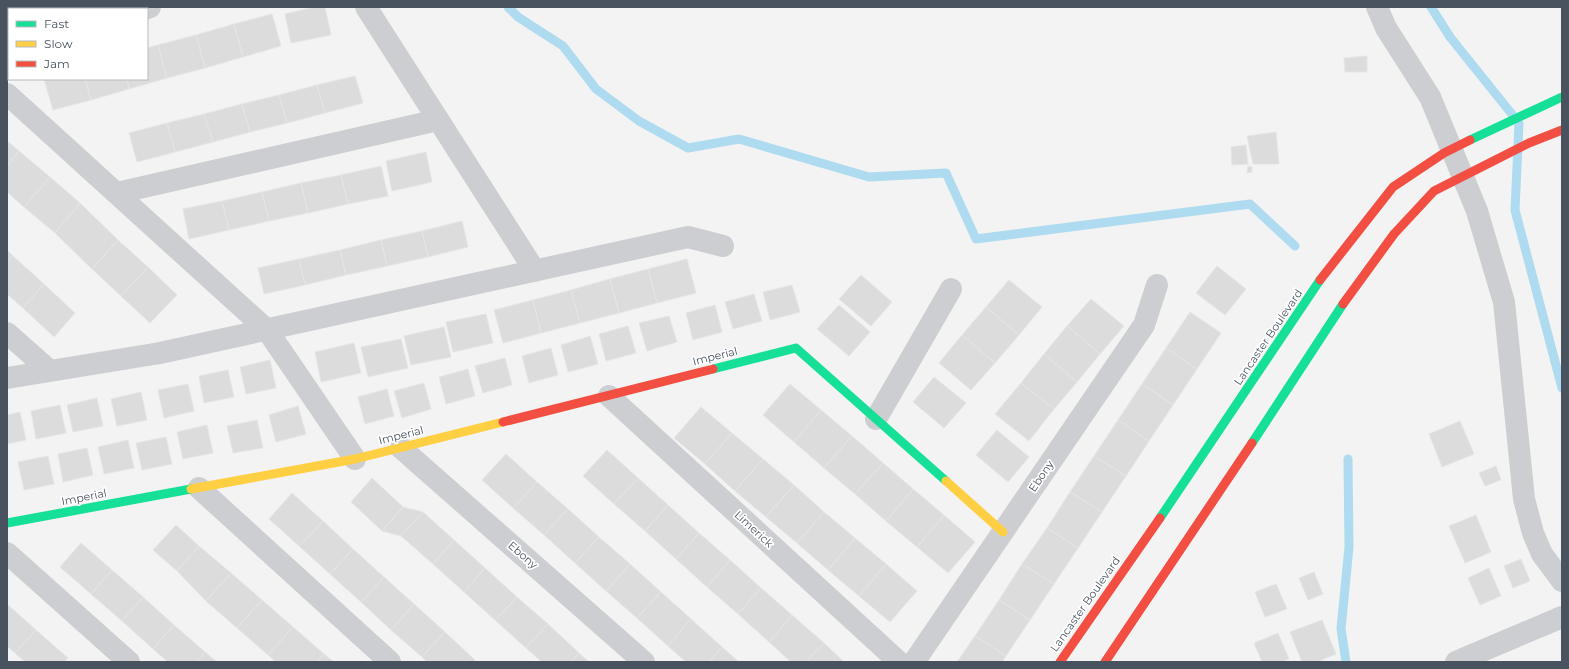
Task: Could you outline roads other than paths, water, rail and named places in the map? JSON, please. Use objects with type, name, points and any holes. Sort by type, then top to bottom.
[{"type":"main road","name":"Lancaster Boulevard","points":[[1060,662],[1174,498],[1320,280],[1393,187],[1444,153],[1529,111],[1562,97]]},
{"type":"main road","points":[[1105,662],[1208,511],[1343,304],[1394,234],[1434,191],[1529,143],[1562,130]]},
{"type":"main road","name":"Imperial","points":[[7,524],[355,460],[796,348],[876,419]]},
{"type":"main road","points":[[876,419],[1003,532]]},
{"type":"street","points":[[366,7],[535,270]]},
{"type":"street","points":[[1377,7],[1386,28],[1430,97],[1477,211],[1504,302],[1524,499],[1533,533],[1542,554],[1562,581]]},
{"type":"street","points":[[7,94],[267,330],[355,460]]},
{"type":"street","points":[[117,193],[438,120]]},
{"type":"street","points":[[7,378],[160,353],[688,237],[723,246]]},
{"type":"street","name":"Ebony","points":[[914,662],[1144,325],[1156,285]]},
{"type":"street","points":[[876,419],[951,289]]},
{"type":"street","points":[[7,333],[50,371]]},
{"type":"street","name":"Limerick","points":[[609,396],[899,662]]},
{"type":"street","name":"Ebony","points":[[401,448],[644,662]]},
{"type":"street","points":[[199,488],[390,662]]},
{"type":"street","points":[[7,553],[129,662]]},
{"type":"street","points":[[1456,662],[1562,617]]},
{"type":"waterway","points":[[508,7],[518,17],[563,46],[596,89],[639,121],[688,148],[739,139],[869,177],[946,173],[976,239],[1250,204],[1295,246]]},
{"type":"waterway","points":[[1431,7],[1450,37],[1519,123],[1515,210],[1562,388]]},
{"type":"waterway","points":[[1346,662],[1341,629],[1349,547],[1348,459]]}]
